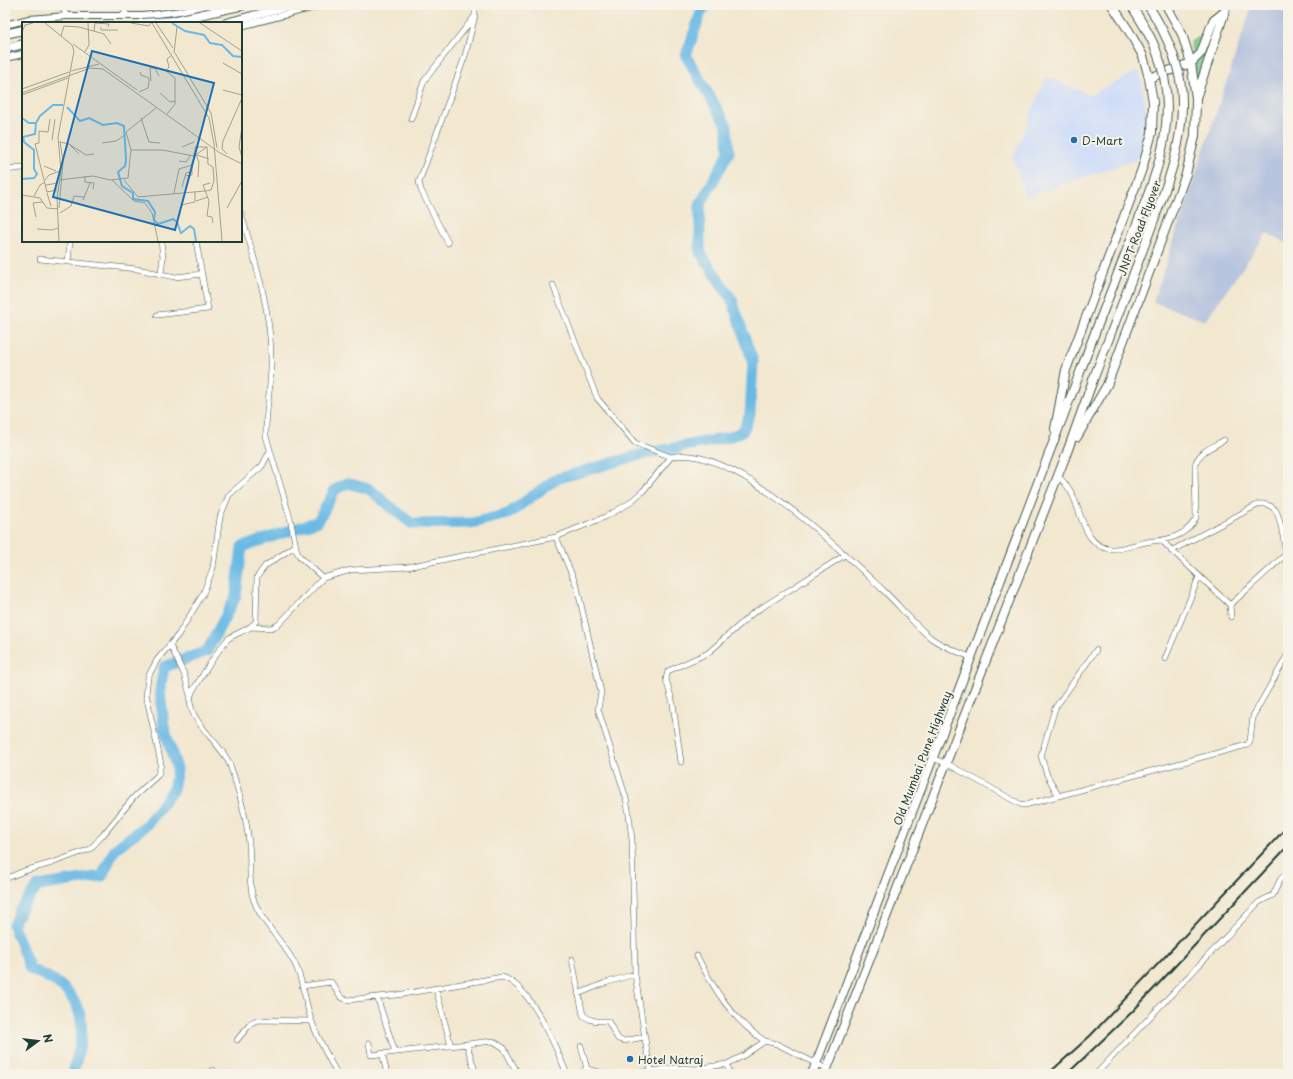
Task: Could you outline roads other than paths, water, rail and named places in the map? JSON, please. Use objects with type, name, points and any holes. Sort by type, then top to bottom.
[{"type":"highway","points":[[157,22],[172,21],[244,5]]},
{"type":"highway","points":[[230,22],[294,5]]},
{"type":"highway","points":[[1052,449],[1066,370],[1142,169],[1152,133],[1153,102],[1150,78],[1143,56],[1129,30],[1112,5]]},
{"type":"highway","name":"JNPT Road Flyover","points":[[1052,449],[1157,171],[1166,134],[1167,101],[1164,75],[1156,50],[1131,5]]},
{"type":"highway","name":"JNPT Road Flyover","points":[[1066,455],[1172,172],[1181,135],[1182,100],[1177,72],[1169,44],[1148,5]]},
{"type":"highway","points":[[826,1071],[1066,455],[1107,386],[1186,174],[1196,136],[1196,98],[1191,63],[1182,34],[1166,5]]},
{"type":"highway","points":[[1150,78],[1191,63],[1201,54],[1213,21],[1225,9]]},
{"type":"highway","points":[[1196,98],[1225,9]]},
{"type":"highway","points":[[5,34],[22,30]]},
{"type":"highway","points":[[5,49],[22,44]]},
{"type":"highway","name":"Old Mumbai Pune Highway","points":[[812,1074],[1052,449]]},
{"type":"street","points":[[61,5],[66,16]]},
{"type":"street","points":[[121,5],[127,15]]},
{"type":"street","points":[[5,25],[29,19],[66,16],[157,14],[208,5]]},
{"type":"street","points":[[242,26],[322,5]]},
{"type":"street","points":[[448,243],[421,190],[419,182],[465,56],[475,16],[475,5]]},
{"type":"street","points":[[157,14],[159,22]]},
{"type":"street","points":[[411,119],[424,81],[475,16]]},
{"type":"street","points":[[5,58],[22,54]]},
{"type":"street","points":[[5,170],[22,168]]},
{"type":"street","points":[[242,222],[261,281],[267,315],[271,360],[266,424],[270,451],[290,518],[294,544],[300,557],[323,578]]},
{"type":"street","points":[[68,262],[70,242]]},
{"type":"street","points":[[161,242],[163,257],[161,273]]},
{"type":"street","points":[[157,315],[208,309],[196,242]]},
{"type":"street","points":[[40,259],[161,273],[175,277],[202,274]]},
{"type":"street","points":[[553,285],[597,398],[635,443],[669,457],[692,456],[707,459],[759,484],[800,516],[844,555],[884,591],[931,638],[972,658]]},
{"type":"street","points":[[1058,476],[1072,493],[1084,527],[1094,540],[1105,548],[1113,549],[1144,542],[1162,541],[1181,535],[1193,525],[1196,518],[1197,458],[1202,453],[1224,440]]},
{"type":"street","points":[[5,879],[90,848],[103,835],[134,797],[158,775],[161,764],[146,694],[148,677],[157,660],[190,618],[203,594],[213,568],[220,517],[226,499],[232,490],[262,466],[270,451]]},
{"type":"street","points":[[251,627],[271,628],[278,625],[323,578],[351,570],[407,567],[556,537],[605,517],[628,504],[643,491],[669,457]]},
{"type":"street","points":[[1170,551],[1260,504],[1269,505],[1276,511],[1285,547],[1285,555],[1230,605]]},
{"type":"street","points":[[556,537],[577,586],[602,692],[598,709],[626,798],[632,840],[634,974],[644,1037],[652,1073]]},
{"type":"street","points":[[1162,541],[1170,551],[1230,605],[1231,617]]},
{"type":"street","points":[[190,695],[227,640],[237,633],[251,627],[255,623],[257,618],[257,577],[265,566],[294,544]]},
{"type":"street","points":[[681,762],[673,704],[666,679],[668,671],[708,653],[753,613],[844,555]]},
{"type":"street","points":[[1165,659],[1199,577]]},
{"type":"street","points":[[170,645],[182,670],[196,720],[225,754],[230,765],[248,831],[253,898],[275,937],[294,962],[311,1021],[337,1074]]},
{"type":"street","points":[[1058,796],[1046,775],[1041,756],[1055,708],[1096,650]]},
{"type":"street","points":[[934,758],[946,763],[1020,804],[1033,804],[1246,745],[1250,741],[1254,716],[1288,654]]},
{"type":"street","points":[[1096,1074],[1259,902],[1273,895],[1280,880],[1288,871]]},
{"type":"street","points":[[697,956],[708,977],[726,1004],[756,1036],[765,1041],[778,1044],[817,1064],[826,1071]]},
{"type":"street","points":[[572,959],[583,1015],[588,1020],[608,1021],[618,1039],[624,1041],[644,1037]]},
{"type":"street","points":[[578,994],[605,983],[634,974]]},
{"type":"street","points":[[302,986],[328,981],[344,999],[377,997],[436,989],[502,977],[511,979],[521,990],[544,1023],[567,1074]]},
{"type":"street","points":[[436,989],[451,1046]]},
{"type":"street","points":[[377,997],[396,1052]]},
{"type":"street","points":[[237,1040],[251,1023],[256,1020],[311,1021]]},
{"type":"street","points":[[369,1043],[371,1054],[467,1045],[493,1041],[499,1043],[504,1048],[518,1074]]},
{"type":"street","points":[[627,1074],[652,1073],[676,1068],[696,1069],[727,1064],[743,1056],[765,1041]]},
{"type":"street","points":[[467,1045],[476,1074]]},
{"type":"street","points":[[581,1046],[587,1069]]},
{"type":"street","points":[[382,1053],[387,1074]]},
{"type":"street","points":[[727,1064],[730,1074]]},
{"type":"street","points":[[578,1074],[587,1069],[606,1074]]},
{"type":"waterway","points":[[73,1074],[82,1027],[77,1006],[70,995],[60,985],[50,978],[30,969],[13,925],[20,910],[38,886],[102,876],[115,849],[146,825],[173,790],[177,769],[164,727],[160,691],[164,667],[207,651],[236,596],[242,547],[318,521],[335,490],[347,483],[369,489],[412,524],[472,523],[508,514],[556,479],[639,455],[730,437],[743,431],[750,414],[753,362],[732,300],[700,252],[700,205],[729,152],[727,126],[686,56],[701,12],[707,5]]},
{"type":"railway","points":[[1048,1074],[1091,1035],[1288,826]]},
{"type":"railway","points":[[1067,1074],[1132,1012],[1288,846]]},
{"type":"place","name":"D-Mart","points":[[1074,140]]},
{"type":"place","name":"Hotel Natraj","points":[[630,1059]]}]
